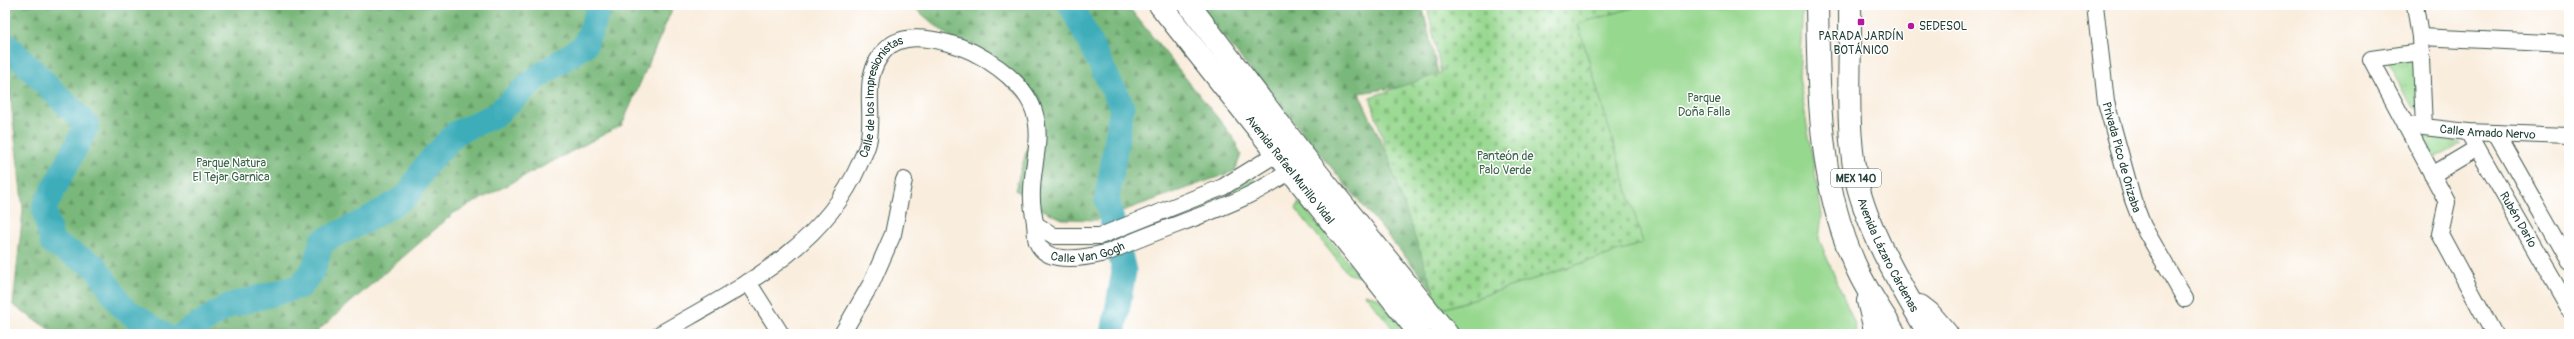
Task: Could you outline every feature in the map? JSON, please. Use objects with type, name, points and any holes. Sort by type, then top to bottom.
[{"type":"main road","name":"Avenida Rafael Murillo Vidal","points":[[1160,5],[1291,157],[1447,334]]},
{"type":"main road","name":"Avenida Rafael Murillo Vidal","points":[[1189,5],[1291,157],[1420,334]]},
{"type":"main road","name":"MEX 140","points":[[1817,5],[1819,84],[1828,183],[1841,230],[1858,272],[1895,334]]},
{"type":"main road","name":"Avenida Lázaro Cárdenas","points":[[1850,5],[1850,129],[1856,178],[1876,236],[1907,297],[1929,334]]},
{"type":"main road","points":[[1858,272],[1876,334]]},
{"type":"main road","points":[[1907,297],[1929,313],[1947,334]]},
{"type":"street","name":"Privada Pico de Orizaba","points":[[2095,5],[2106,102],[2133,200],[2144,226],[2185,299]]},
{"type":"street","points":[[2415,5],[2421,44],[2424,127]]},
{"type":"street","name":"Calle de los Impresionistas","points":[[660,334],[748,282],[802,243],[838,205],[853,178],[868,143],[871,71],[886,49],[911,37],[959,46],[992,63],[1019,86],[1034,109],[1039,138],[1032,199],[1035,224]]},
{"type":"street","points":[[2494,334],[2440,234],[2447,202],[2371,59],[2421,44],[2569,44]]},
{"type":"street","name":"Calle Amado Nervo","points":[[2406,125],[2468,132],[2569,136]]},
{"type":"street","name":"Rubén Darío","points":[[2468,132],[2569,308]]},
{"type":"street","name":"Rubén Darío","points":[[2496,133],[2569,262]]},
{"type":"street","points":[[2432,175],[2477,148]]},
{"type":"street","name":"Calle Van Gogh","points":[[1035,224],[1037,243],[1050,256],[1074,259],[1108,252],[1125,236],[1222,187],[1291,157]]},
{"type":"street","name":"Calle Van Gogh","points":[[1035,224],[1054,236],[1125,236],[1230,203],[1264,188],[1291,157]]},
{"type":"street","points":[[842,334],[872,282],[893,234],[904,180]]},
{"type":"street","points":[[1222,187],[1230,203]]},
{"type":"street","points":[[748,282],[781,334]]},
{"type":"green space","name":"Parque Natura El Tejar Garnica","points":[[5,5],[674,5],[622,125],[454,213],[314,334],[56,334],[13,305],[23,210],[5,48]]},
{"type":"green space","points":[[911,5],[1127,5],[1233,137],[1241,155],[1235,171],[1097,220],[1062,219],[1041,209],[1015,190],[1038,111]]},
{"type":"green space","points":[[1197,5],[1422,5],[1440,81],[1359,93],[1469,334]]},
{"type":"green space","name":"Panteón de Palo Verde","points":[[1427,5],[1642,5],[1579,24],[1644,243],[1440,310],[1397,185],[1370,97],[1441,73]]},
{"type":"green space","name":"Parque Doña Falla","points":[[1642,5],[1803,5],[1799,77],[1822,215],[1819,239],[1854,322],[1857,334],[1460,334],[1440,310],[1643,243],[1578,24]]},
{"type":"green space","points":[[2416,56],[2421,109],[2413,108],[2386,58]]},
{"type":"green space","points":[[2419,131],[2461,144],[2433,160]]},
{"type":"green space","points":[[1253,178],[1257,187],[1235,195],[1233,189]]},
{"type":"green space","points":[[1299,202],[1360,277],[1348,274],[1296,209]]},
{"type":"green space","points":[[1365,294],[1377,297],[1407,334],[1397,334]]},
{"type":"waterway","points":[[183,334],[228,306],[301,286],[314,268],[322,241],[363,222],[407,196],[426,165],[456,133],[495,115],[539,76],[585,45],[600,5]]},
{"type":"waterway","points":[[1071,5],[1122,107],[1107,199],[1124,271],[1113,334]]},
{"type":"waterway","points":[[5,43],[87,125],[44,208],[52,243],[95,266],[123,308],[162,334]]},
{"type":"place","name":"PARADA JARDÍN BOTÁNICO","points":[[1861,22]]},
{"type":"place","name":"SEDESOL","points":[[1911,26]]}]
